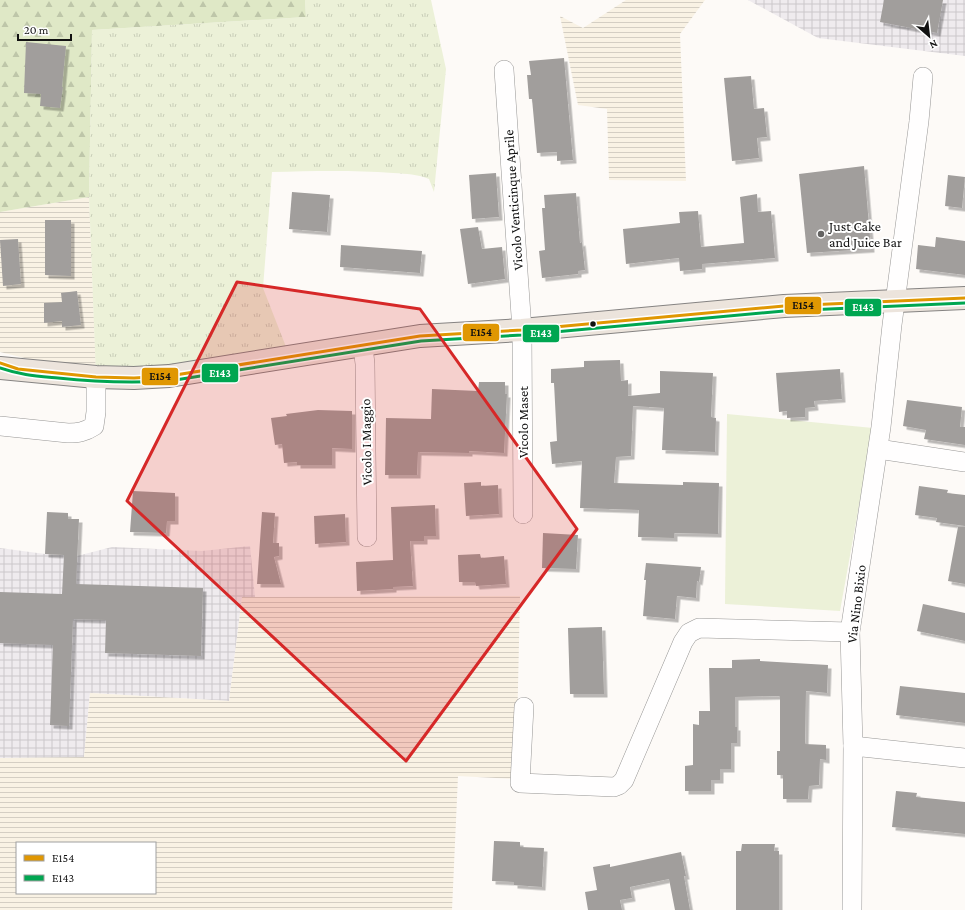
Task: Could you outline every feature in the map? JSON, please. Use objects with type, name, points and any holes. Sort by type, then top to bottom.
[{"type":"main road","points":[[6,367],[96,378],[169,376],[420,336],[522,330],[784,306],[965,298]]},
{"type":"street","name":"Vicolo Venticinque Aprile","points":[[504,70],[522,330]]},
{"type":"street","name":"Via Nino Bixio","points":[[852,910],[853,746],[850,632],[878,449],[923,77]]},
{"type":"street","name":"Vicolo Maset","points":[[522,330],[523,514]]},
{"type":"street","name":"Vicolo I Maggio","points":[[363,346],[365,364],[367,538]]},
{"type":"street","points":[[0,426],[68,433],[79,433],[88,430],[94,426],[96,412],[96,378]]},
{"type":"street","points":[[878,449],[965,462]]},
{"type":"street","points":[[524,707],[520,783],[614,787],[619,785],[624,780],[682,642],[690,633],[698,628],[850,632]]},
{"type":"street","points":[[853,746],[965,758]]},
{"type":"highlighted area","points":[[237,282],[420,309],[577,529],[406,761],[127,501]]},
{"type":"shaded area","points":[[626,0],[705,0],[680,34],[686,181],[609,180],[607,109],[578,105],[560,16],[583,28]]},
{"type":"shaded area","points":[[748,0],[965,0],[965,56],[818,38]]},
{"type":"shaded area","points":[[89,197],[96,369],[41,362],[0,352],[0,212]]},
{"type":"shaded area","points":[[250,546],[255,597],[242,598],[229,701],[90,693],[84,757],[0,758],[0,548],[45,554],[77,556],[112,547],[202,551]]},
{"type":"shaded area","points":[[520,596],[516,779],[458,776],[452,910],[0,910],[0,758],[84,757],[90,693],[229,701],[242,597]]},
{"type":"green space","points":[[0,0],[305,0],[306,17],[92,30],[89,197],[0,212]]},
{"type":"green space","points":[[305,0],[431,0],[446,69],[434,192],[429,179],[412,174],[348,171],[272,172],[263,288],[290,357],[96,377],[89,197],[92,30],[306,17]]},
{"type":"green space","points":[[727,414],[873,428],[840,611],[725,604]]},
{"type":"building","points":[[884,0],[943,0],[937,33],[880,22]]},
{"type":"building","points":[[26,42],[66,46],[60,108],[40,106],[41,94],[24,93]]},
{"type":"building","points":[[564,58],[573,160],[557,161],[557,152],[537,153],[532,99],[529,99],[527,75],[531,75],[529,61]]},
{"type":"building","points":[[751,76],[754,109],[764,108],[767,137],[757,138],[759,158],[732,161],[724,78]]},
{"type":"building","points":[[864,166],[871,249],[807,253],[799,174]]},
{"type":"building","points":[[496,173],[499,217],[472,219],[469,175]]},
{"type":"building","points":[[948,175],[965,177],[962,208],[945,206]]},
{"type":"building","points":[[292,192],[330,195],[327,232],[289,229]]},
{"type":"building","points":[[576,193],[580,243],[582,242],[585,270],[578,271],[578,274],[542,278],[539,251],[545,250],[542,208],[545,208],[544,195]]},
{"type":"building","points":[[757,194],[758,212],[771,211],[775,258],[702,264],[702,269],[680,271],[679,258],[626,264],[623,229],[680,223],[679,212],[698,211],[701,247],[744,243],[740,197]]},
{"type":"building","points":[[45,220],[71,220],[71,276],[45,275]]},
{"type":"building","points":[[478,227],[482,249],[502,247],[505,279],[468,284],[460,229]]},
{"type":"building","points":[[936,237],[965,241],[965,275],[916,269],[918,245],[935,247]]},
{"type":"building","points":[[18,239],[21,284],[3,286],[0,240]]},
{"type":"building","points":[[341,245],[422,251],[420,273],[340,267]]},
{"type":"building","points":[[77,291],[81,325],[62,327],[62,321],[44,323],[44,303],[62,302],[61,293]]},
{"type":"building","points":[[620,360],[621,381],[628,380],[628,396],[660,393],[660,371],[713,373],[711,417],[716,418],[715,452],[662,450],[664,408],[633,406],[631,456],[616,457],[614,483],[683,485],[683,482],[719,483],[718,534],[674,533],[674,538],[638,537],[639,510],[580,508],[582,461],[552,464],[550,442],[557,441],[554,383],[551,383],[551,369],[584,367],[584,361]]},
{"type":"building","points":[[840,369],[842,399],[814,401],[815,407],[805,408],[805,417],[787,418],[787,411],[779,412],[776,373]]},
{"type":"building","points":[[479,382],[505,382],[505,394],[507,394],[504,453],[469,451],[469,453],[418,452],[417,475],[385,475],[386,418],[431,419],[432,389],[478,391]]},
{"type":"building","points":[[907,400],[962,407],[960,427],[965,427],[965,445],[924,439],[926,430],[903,426]]},
{"type":"building","points":[[318,410],[352,411],[352,449],[332,448],[332,465],[297,465],[297,462],[284,463],[282,444],[275,445],[271,418],[287,416],[286,414]]},
{"type":"building","points":[[481,482],[481,486],[498,485],[499,514],[466,516],[464,483]]},
{"type":"building","points":[[919,486],[948,490],[947,493],[965,495],[965,526],[936,522],[937,518],[915,515]]},
{"type":"building","points":[[133,491],[175,493],[175,521],[167,521],[166,533],[130,532]]},
{"type":"building","points":[[435,505],[436,536],[424,536],[424,541],[410,541],[413,586],[393,587],[393,589],[357,591],[356,562],[393,560],[391,507]]},
{"type":"building","points":[[47,512],[68,513],[68,519],[79,519],[76,584],[203,588],[201,656],[105,653],[106,620],[73,619],[69,726],[50,725],[53,645],[0,643],[0,592],[62,594],[64,555],[45,554]]},
{"type":"building","points":[[262,512],[275,513],[273,543],[279,543],[279,556],[274,557],[281,584],[257,584]]},
{"type":"building","points":[[345,514],[346,542],[315,544],[314,516]]},
{"type":"building","points":[[958,527],[965,527],[965,584],[948,581]]},
{"type":"building","points":[[543,533],[578,535],[576,569],[542,568]]},
{"type":"building","points":[[480,554],[481,558],[504,556],[506,584],[476,586],[475,582],[459,582],[458,555]]},
{"type":"building","points":[[646,563],[701,567],[699,582],[697,581],[696,598],[677,596],[675,619],[643,616]]},
{"type":"building","points":[[923,604],[965,613],[965,641],[917,631]]},
{"type":"building","points":[[602,627],[604,694],[570,694],[568,628]]},
{"type":"building","points":[[760,659],[760,661],[828,665],[827,693],[806,691],[805,744],[826,745],[826,760],[820,759],[819,785],[809,786],[808,799],[783,799],[783,775],[777,775],[777,751],[780,751],[780,696],[735,697],[735,727],[737,727],[737,743],[731,743],[731,769],[720,769],[720,780],[711,780],[711,791],[685,791],[685,766],[693,765],[693,724],[699,725],[699,711],[710,711],[709,668],[732,668],[732,660]]},
{"type":"building","points":[[900,686],[965,693],[965,723],[896,715]]},
{"type":"building","points":[[896,791],[917,793],[916,797],[965,802],[965,834],[892,827]]},
{"type":"building","points":[[494,841],[520,842],[520,847],[544,848],[542,887],[514,885],[514,882],[492,881]]},
{"type":"building","points":[[742,844],[775,844],[774,851],[779,851],[779,910],[736,910],[736,851],[741,851]]},
{"type":"building","points":[[681,852],[686,876],[684,876],[690,910],[675,910],[669,879],[630,887],[632,898],[620,900],[622,910],[588,910],[585,892],[597,890],[593,867],[610,864],[610,867]]},
{"type":"transit line","name":"E154","points":[[0,363],[18,369],[96,377],[134,378],[169,376],[420,336],[522,330],[784,306],[965,298]]},
{"type":"transit line","name":"E143","points":[[0,368],[43,377],[127,382],[169,381],[421,341],[522,335],[784,311],[965,303]]},
{"type":"place","name":"Just Cake and Juice Bar","points":[[821,234]]}]
